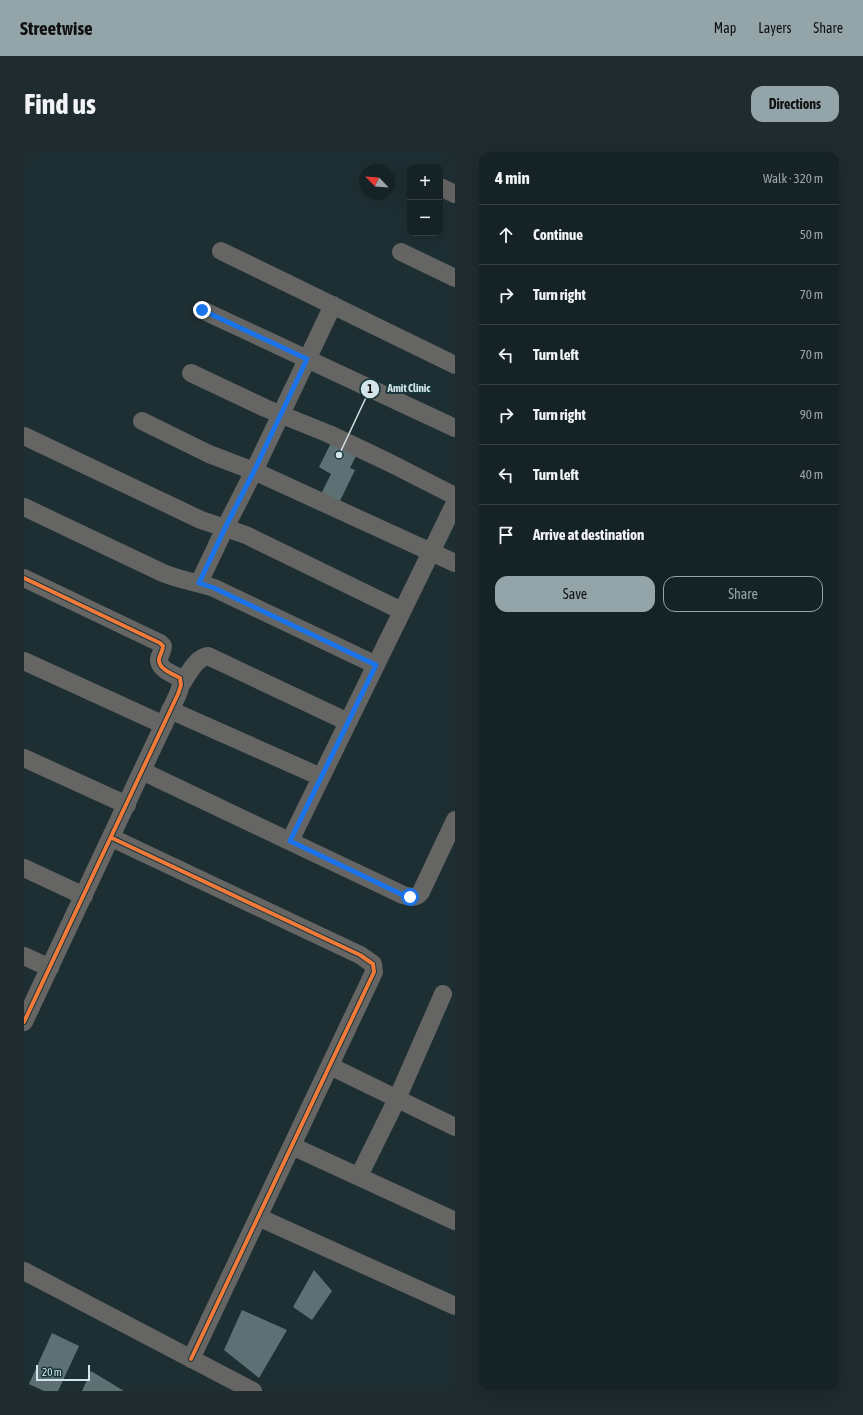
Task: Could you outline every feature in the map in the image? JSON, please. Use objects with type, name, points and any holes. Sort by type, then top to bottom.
[{"type":"street","points":[[443,188],[455,194]]},
{"type":"street","points":[[221,251],[455,365]]},
{"type":"street","points":[[400,252],[455,278]]},
{"type":"street","points":[[199,583],[333,305]]},
{"type":"street","points":[[202,310],[455,428]]},
{"type":"street","points":[[191,373],[341,440],[455,496]]},
{"type":"street","points":[[142,421],[209,454],[254,471],[455,563]]},
{"type":"street","points":[[24,436],[201,520],[246,535],[402,611]]},
{"type":"street","points":[[290,841],[455,503]]},
{"type":"street","points":[[24,507],[174,578],[199,583],[214,588],[376,665]]},
{"type":"street","points":[[24,578],[160,643],[163,648],[159,660],[160,664],[163,668],[180,678],[181,684]]},
{"type":"street","points":[[24,1022],[112,838],[181,684],[197,661],[202,657],[208,656],[348,722]]},
{"type":"street","points":[[24,661],[321,777]]},
{"type":"street","points":[[24,758],[127,804]]},
{"type":"street","points":[[142,771],[403,895],[415,897],[421,892],[455,820]]},
{"type":"street","points":[[112,838],[360,955],[373,964],[374,972],[371,979],[191,1359]]},
{"type":"street","points":[[24,868],[84,896]]},
{"type":"street","points":[[24,956],[50,968]]},
{"type":"street","points":[[359,1176],[397,1099],[443,994]]},
{"type":"street","points":[[330,1066],[455,1128]]},
{"type":"street","points":[[292,1146],[455,1221]]},
{"type":"street","points":[[258,1217],[455,1306]]},
{"type":"street","points":[[24,1271],[254,1391]]},
{"type":"building","points":[[333,439],[358,452],[350,468],[355,470],[338,505],[320,496],[331,474],[319,467]]},
{"type":"building","points":[[314,1270],[332,1291],[312,1320],[293,1307]]},
{"type":"building","points":[[242,1310],[287,1330],[259,1378],[224,1350]]},
{"type":"building","points":[[52,1333],[79,1346],[58,1391],[44,1391],[29,1384]]},
{"type":"building","points":[[91,1371],[124,1391],[82,1391]]},
{"type":"cycle path","points":[[24,578],[160,643],[163,646],[163,649],[159,663],[166,671],[180,678],[181,685],[24,1022]]},
{"type":"cycle path","points":[[112,838],[360,955],[373,964],[374,972],[191,1359]]},
{"type":"place","name":"Amit Clinic","points":[[339,455]]},
{"type":"route","points":[[202,310],[307,359],[199,583],[214,588],[376,665],[290,841],[410,897]]}]
